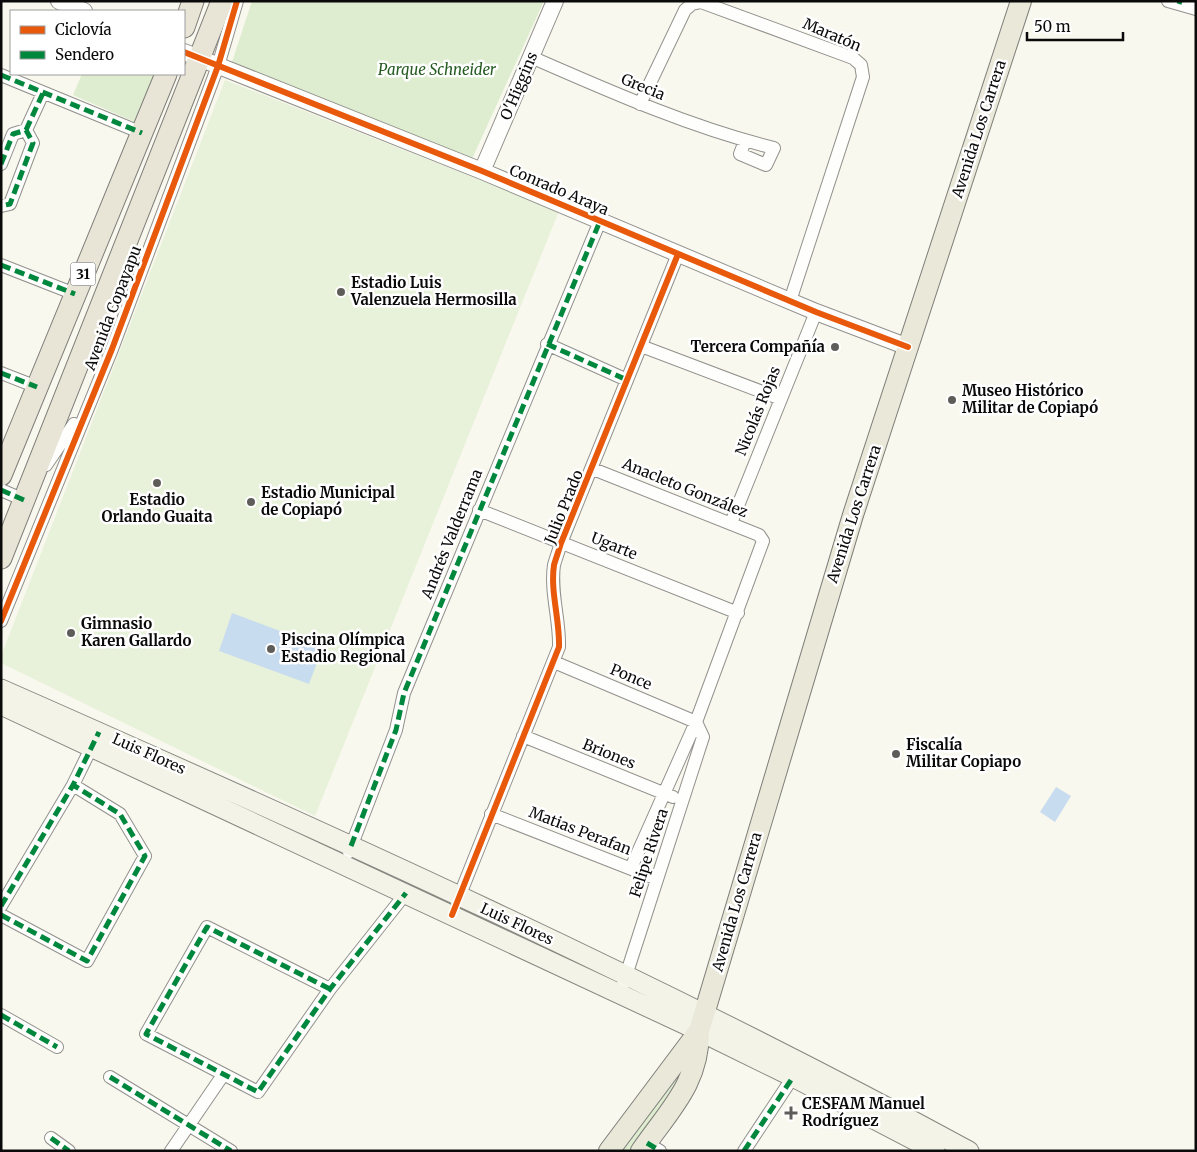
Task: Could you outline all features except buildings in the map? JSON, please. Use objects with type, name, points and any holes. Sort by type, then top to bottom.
[{"type":"highway","points":[[185,25],[193,1]]},
{"type":"highway","name":"Avenida Copayapu","points":[[1,558],[222,1]]},
{"type":"highway","name":"31","points":[[1,475],[166,75]]},
{"type":"main road","name":"Avenida Los Carrera","points":[[649,1148],[683,1093],[699,1053],[701,1022],[815,637],[1021,1]]},
{"type":"main road","name":"Luis Flores","points":[[1,689],[95,740],[344,864],[620,994],[701,1022],[969,1151]]},
{"type":"main road","name":"Luis Flores","points":[[1,705],[95,740],[351,846],[627,976],[793,1077],[935,1151]]},
{"type":"main road","name":"Avenida Los Carrera","points":[[609,1151],[701,1022]]},
{"type":"street","points":[[59,1],[82,10]]},
{"type":"street","name":"Avenida Copayapu","points":[[1,621],[86,407],[112,349],[200,59],[238,1]]},
{"type":"street","name":"O'Higgins","points":[[482,171],[555,1]]},
{"type":"street","name":"Maratón","points":[[640,104],[685,10],[692,4],[702,2],[853,58],[859,63],[863,77],[790,301]]},
{"type":"street","points":[[1176,2],[1196,9]]},
{"type":"street","name":"Grecia","points":[[531,57],[640,104],[744,140]]},
{"type":"street","name":"Conrado Araya","points":[[200,59],[482,171],[816,312],[908,347]]},
{"type":"street","points":[[1,75],[142,133]]},
{"type":"street","points":[[1,164],[13,134],[26,130],[43,93]]},
{"type":"street","points":[[1,206],[10,204],[33,143],[26,130]]},
{"type":"street","name":"Andrés Valderrama","points":[[344,864],[396,730],[404,693],[547,344],[600,221]]},
{"type":"street","name":"Julio Prado","points":[[452,915],[559,647],[560,632],[554,565],[561,543],[593,469],[678,254]]},
{"type":"street","points":[[1,265],[75,294]]},
{"type":"street","name":"Nicolás Rojas","points":[[731,523],[816,312]]},
{"type":"street","points":[[547,344],[627,380]]},
{"type":"street","points":[[641,346],[781,399]]},
{"type":"street","points":[[1,373],[38,387]]},
{"type":"street","name":"Avenida Copayapu","points":[[27,493],[86,407]]},
{"type":"street","name":"Anacleto González","points":[[593,469],[731,523],[759,535],[762,539]]},
{"type":"street","points":[[1,490],[27,493]]},
{"type":"street","name":"Ugarte","points":[[479,510],[738,613]]},
{"type":"street","name":"Felipe Rivera","points":[[631,868],[696,722],[763,544],[762,539]]},
{"type":"street","name":"Ponce","points":[[554,662],[696,722]]},
{"type":"street","name":"Felipe Rivera","points":[[620,994],[703,738],[696,722]]},
{"type":"street","name":"Briones","points":[[523,736],[683,800]]},
{"type":"street","points":[[1,906],[73,785],[95,740]]},
{"type":"street","points":[[1,915],[87,962],[132,881],[145,856],[120,814],[73,785]]},
{"type":"street","name":"Matias Perafan","points":[[491,814],[657,879]]},
{"type":"street","points":[[330,989],[207,927],[146,1034],[258,1092],[330,989],[406,893]]},
{"type":"street","points":[[1,1014],[57,1047]]},
{"type":"street","points":[[171,1151],[223,1075]]},
{"type":"street","points":[[110,1077],[231,1151]]},
{"type":"street","points":[[744,1151],[793,1077]]},
{"type":"street","points":[[51,1138],[69,1151]]},
{"type":"green space","name":"Parque Schneider","points":[[252,1],[544,1],[472,159],[232,62]]},
{"type":"green space","points":[[82,75],[156,75],[135,122],[73,95]]},
{"type":"green space","name":"Estadio Municipal de Copiapó","points":[[225,80],[559,211],[315,816],[1,663],[1,656]]},
{"type":"green space","points":[[695,1053],[637,1151],[614,1151]]},
{"type":"water","name":"Piscina Olímpica Estadio Regional","points":[[232,613],[323,647],[309,684],[219,651]]},
{"type":"water","points":[[1056,787],[1071,796],[1055,822],[1040,812]]},
{"type":"marked path","points":[[1,75],[142,133]]},
{"type":"marked path","points":[[26,130],[43,93]]},
{"type":"marked path","points":[[1,164],[13,134],[26,130],[33,143],[10,204],[1,206]]},
{"type":"marked path","points":[[351,846],[396,730],[404,693],[600,221]]},
{"type":"marked path","points":[[1,265],[75,294]]},
{"type":"marked path","points":[[547,344],[627,380]]},
{"type":"marked path","points":[[1,373],[37,387]]},
{"type":"marked path","points":[[1,490],[24,500]]},
{"type":"marked path","points":[[1,906],[73,785],[99,732]]},
{"type":"marked path","points":[[1,915],[87,961],[145,856],[120,814],[73,785]]},
{"type":"marked path","points":[[330,989],[207,927],[146,1034],[258,1092],[330,989],[406,893]]},
{"type":"marked path","points":[[1,1015],[57,1047]]},
{"type":"marked path","points":[[110,1077],[231,1151]]},
{"type":"marked path","points":[[744,1151],[793,1077]]},
{"type":"marked path","points":[[51,1138],[69,1151]]},
{"type":"marked path","points":[[647,1143],[660,1151]]},
{"type":"cycle path","points":[[1,621],[112,349],[218,66],[237,1]]},
{"type":"cycle path","points":[[185,52],[482,171],[816,312],[908,347]]},
{"type":"cycle path","points":[[452,915],[559,647],[553,575],[561,543],[678,254]]},
{"type":"place","name":"Estadio Luis Valenzuela Hermosilla","points":[[341,292]]},
{"type":"place","name":"Tercera Compañía","points":[[835,347]]},
{"type":"place","name":"Museo Histórico Militar de Copiapó","points":[[952,400]]},
{"type":"place","name":"Estadio Orlando Guaita","points":[[157,483]]},
{"type":"place","name":"Estadio Municipal de Copiapó","points":[[251,502]]},
{"type":"place","name":"Gimnasio Karen Gallardo","points":[[71,633]]},
{"type":"place","name":"Piscina Olímpica Estadio Regional","points":[[271,649]]},
{"type":"place","name":"Fiscalía Militar Copiapo","points":[[896,754]]},
{"type":"place","name":"CESFAM Manuel Rodríguez","points":[[791,1113]]}]
